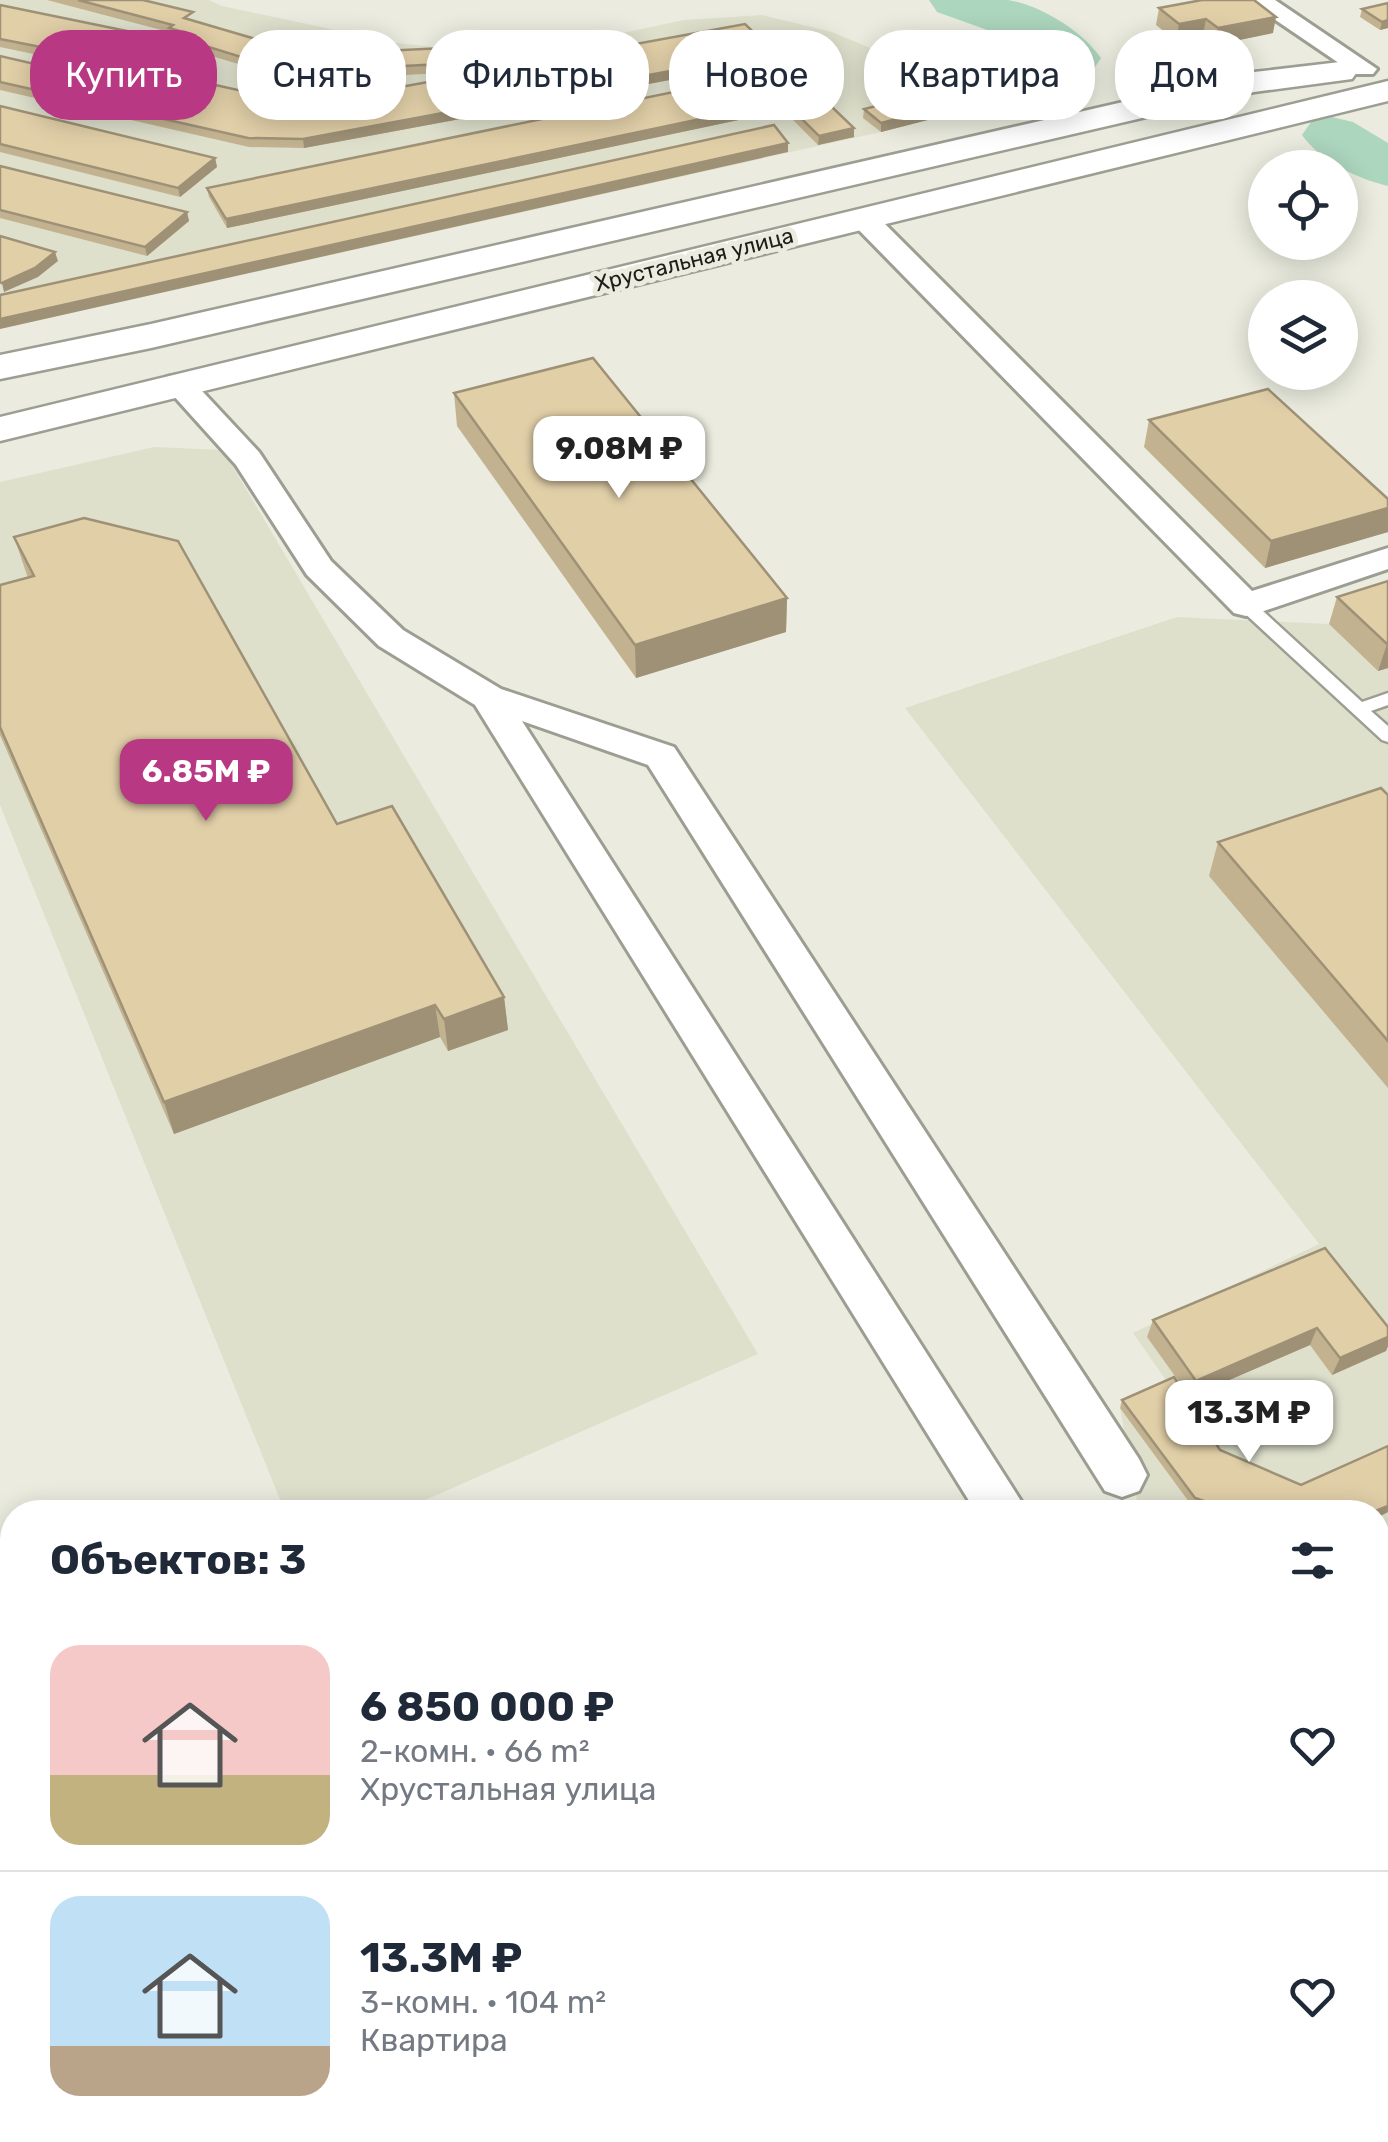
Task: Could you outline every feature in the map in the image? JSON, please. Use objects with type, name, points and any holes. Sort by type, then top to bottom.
[{"type":"street","points":[[1258,0],[1380,77]]},
{"type":"street","name":"Хрустальная улица","points":[[0,428],[863,218],[1380,77]]},
{"type":"street","name":"Хрустальная улица","points":[[0,366],[188,327],[1254,82],[1380,77]]},
{"type":"street","points":[[863,218],[1246,604],[1388,558]]},
{"type":"street","points":[[178,384],[248,458],[319,568],[391,638],[488,697],[661,756],[1122,1475]]},
{"type":"street","points":[[488,697],[995,1500]]},
{"type":"lane","points":[[1246,604],[1388,736]]},
{"type":"lane","points":[[1358,709],[1388,699]]},
{"type":"shaded area","points":[[0,0],[209,0],[336,30],[237,30],[237,120],[406,120],[406,44],[426,46],[426,120],[649,120],[649,30],[636,30],[684,20],[762,15],[824,30],[669,30],[669,120],[844,120],[844,37],[864,45],[864,120],[928,120],[881,132],[0,329]]},
{"type":"shaded area","points":[[154,447],[223,450],[758,1354],[425,1500],[280,1500],[0,805],[0,482]]},
{"type":"shaded area","points":[[1388,605],[1388,1500],[1137,1500],[1120,1408],[1170,1386],[1133,1333],[1319,1244],[905,708],[1177,617],[1329,624]]},
{"type":"building","points":[[78,0],[143,0],[193,12],[184,18],[237,34],[237,56],[217,50],[217,30],[169,28],[173,25]]},
{"type":"building","points":[[1202,0],[1254,0],[1276,17],[1218,28],[1206,19],[1179,24],[1159,8]]},
{"type":"building","points":[[1388,3],[1388,20],[1382,22],[1362,9]]},
{"type":"building","points":[[0,5],[122,30],[30,30],[30,45],[0,39]]},
{"type":"building","points":[[745,24],[751,30],[712,30]]},
{"type":"building","points":[[669,38],[669,71],[649,75],[649,42]]},
{"type":"building","points":[[426,49],[426,65],[406,66],[406,50]]},
{"type":"building","points":[[0,56],[30,63],[30,89],[0,82]]},
{"type":"building","points":[[426,82],[426,116],[406,120],[406,86]]},
{"type":"building","points":[[217,85],[237,90],[237,120],[406,120],[303,139],[248,138],[168,120],[217,120]]},
{"type":"building","points":[[669,93],[669,120],[696,120],[226,219],[207,188],[537,120],[649,120],[649,97]]},
{"type":"building","points":[[0,106],[30,113],[30,120],[58,120],[215,158],[178,188],[0,144]]},
{"type":"building","points":[[844,118],[854,128],[819,136],[803,120]]},
{"type":"building","points":[[774,125],[788,143],[0,319],[0,295]]},
{"type":"building","points":[[0,166],[187,212],[145,247],[0,210]]},
{"type":"building","points":[[0,236],[55,252],[35,268],[2,283]]},
{"type":"building","points":[[593,358],[787,598],[635,645],[454,393]]},
{"type":"building","points":[[1269,390],[1388,499],[1388,508],[1271,541],[1149,420]]},
{"type":"building","points":[[84,518],[178,541],[337,824],[392,806],[504,997],[444,1019],[435,1005],[164,1102],[0,727],[0,585],[34,576],[14,537]]},
{"type":"building","points":[[1388,581],[1388,644],[1387,644],[1337,597]]},
{"type":"building","points":[[1381,788],[1388,795],[1388,1041],[1218,842]]},
{"type":"building","points":[[1325,1248],[1388,1327],[1388,1337],[1340,1358],[1317,1328],[1196,1381],[1153,1320]]},
{"type":"building","points":[[1174,1377],[1220,1450],[1301,1485],[1388,1446],[1388,1500],[1195,1498],[1122,1400]]},
{"type":"waterway","points":[[956,0],[1033,30]]},
{"type":"waterway","points":[[1332,135],[1388,168]]}]
